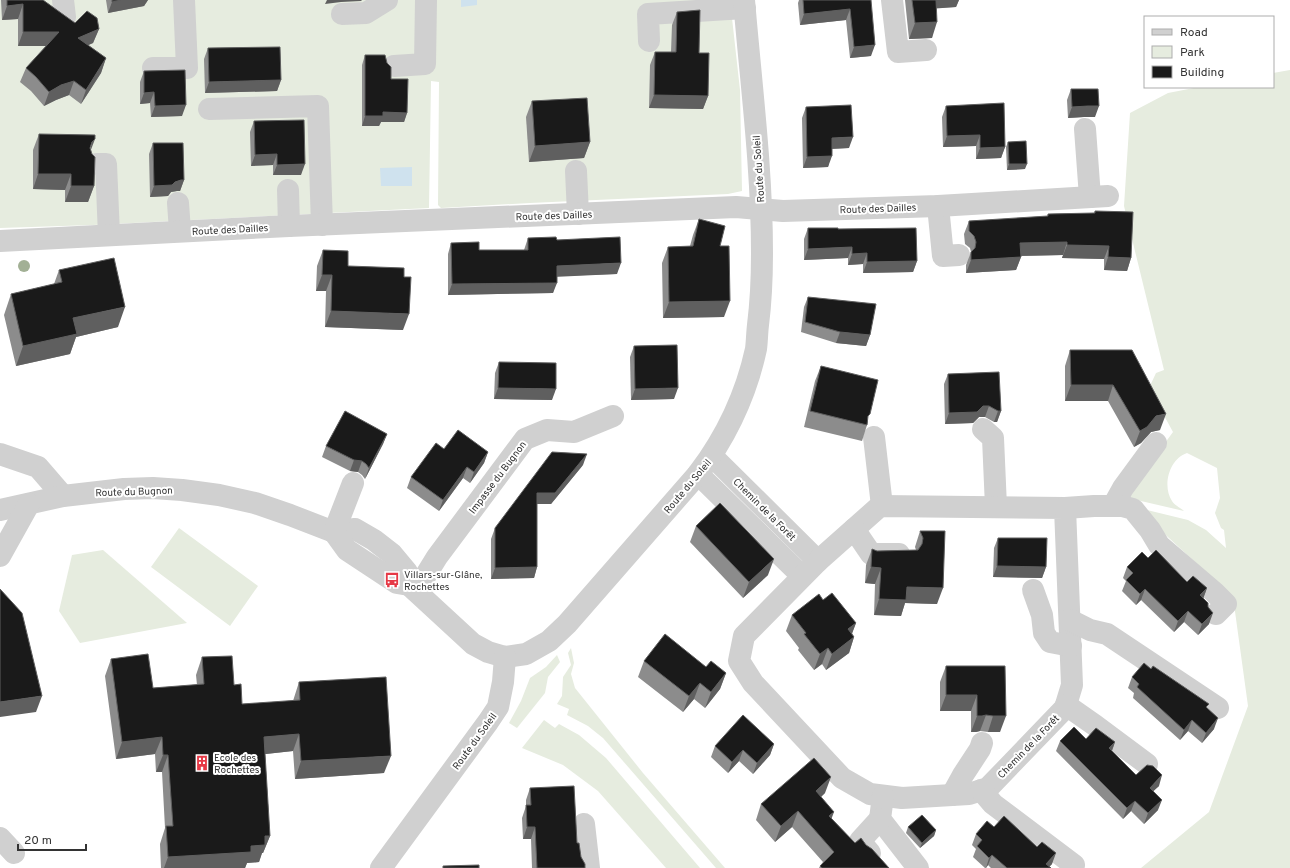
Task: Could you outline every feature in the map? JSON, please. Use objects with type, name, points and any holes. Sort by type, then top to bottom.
[{"type":"street","points":[[152,68],[187,68],[184,0]]},
{"type":"street","points":[[342,14],[366,13],[387,0]]},
{"type":"street","points":[[394,66],[425,64],[426,0]]},
{"type":"street","points":[[892,0],[898,52],[926,50]]},
{"type":"street","points":[[649,41],[648,14],[744,4]]},
{"type":"street","name":"Route du Soleil","points":[[381,868],[498,707],[503,682],[505,656],[526,654],[549,641],[567,624],[712,456],[732,420],[742,397],[756,349],[762,292],[761,209],[744,4]]},
{"type":"street","points":[[209,109],[318,106],[322,225]]},
{"type":"street","name":"Route des Dailles","points":[[0,241],[180,231],[736,207],[783,212],[938,206],[1099,197],[1085,129]]},
{"type":"street","points":[[97,164],[106,164],[109,235]]},
{"type":"street","points":[[576,171],[578,214]]},
{"type":"street","points":[[288,190],[289,226]]},
{"type":"street","points":[[178,204],[180,231]]},
{"type":"street","points":[[938,206],[943,256],[958,255]]},
{"type":"street","name":"Impasse du Bugnon","points":[[413,588],[525,439],[547,430],[574,432],[613,416]]},
{"type":"street","points":[[983,429],[993,438],[996,507]]},
{"type":"street","points":[[874,437],[882,506],[1065,508],[1122,506],[1133,509],[1150,530],[1159,545],[1226,604],[1216,614]]},
{"type":"street","points":[[1113,506],[1123,488],[1156,443]]},
{"type":"street","points":[[0,454],[38,467],[63,496]]},
{"type":"street","name":"Chemin de la Forêt","points":[[712,456],[818,561]]},
{"type":"street","points":[[698,474],[802,576]]},
{"type":"street","points":[[353,483],[334,532],[347,550],[397,583],[413,588],[473,644],[488,652],[505,656]]},
{"type":"street","name":"Route du Bugnon","points":[[0,510],[63,496],[124,489],[153,488],[219,495],[255,503],[334,532]]},
{"type":"street","points":[[0,556],[29,504]]},
{"type":"street","name":"Chemin de la Forêt","points":[[882,506],[880,506],[802,576],[744,636],[739,661],[753,684],[842,778],[870,794],[902,798],[970,794],[988,788],[1065,708],[1072,685],[1065,508]]},
{"type":"street","points":[[854,529],[871,554],[905,554]]},
{"type":"street","points":[[1033,590],[1042,615],[1044,633],[1050,642],[1071,646]]},
{"type":"street","points":[[1070,620],[1090,630],[1107,634],[1218,708]]},
{"type":"street","points":[[1066,705],[1147,764]]},
{"type":"street","points":[[952,795],[963,775],[980,750],[982,743]]},
{"type":"street","points":[[981,790],[993,804],[1074,865]]},
{"type":"street","points":[[870,854],[860,841],[880,819],[883,796]]},
{"type":"street","points":[[880,819],[918,868]]},
{"type":"street","points":[[584,824],[589,868]]},
{"type":"green space","points":[[0,0],[730,0],[740,90],[742,191],[728,194],[441,208],[438,205],[439,82],[431,81],[429,208],[93,225],[0,228]]},
{"type":"green space","points":[[1290,70],[1290,868],[1141,868],[1209,812],[1248,706],[1233,597],[1144,515],[1147,510],[1188,520],[1206,530],[1226,548],[1224,530],[1221,528],[1215,513],[1220,498],[1217,468],[1187,453],[1176,461],[1169,474],[1169,495],[1173,502],[1184,511],[1128,498],[1127,495],[1173,432],[1149,388],[1156,373],[1164,370],[1124,206],[1130,113],[1168,93],[1194,88],[1274,88],[1274,73]]},
{"type":"green space","points":[[179,528],[258,586],[230,626],[151,567]]},
{"type":"green space","points":[[103,550],[187,623],[80,643],[59,611],[72,555]]},
{"type":"green space","points":[[571,648],[574,663],[571,674],[575,688],[643,773],[725,868],[716,868],[603,738],[588,726],[567,715],[569,709],[557,704],[562,696],[563,677],[571,665],[568,653]]},
{"type":"green space","points":[[557,655],[560,662],[548,677],[545,693],[517,728],[509,723],[521,701],[530,678],[546,667]]},
{"type":"green space","points":[[544,720],[555,728],[559,724],[579,735],[606,758],[700,868],[666,868],[598,791],[563,765],[522,748]]},
{"type":"water","points":[[461,0],[477,0],[477,5],[461,7]]},
{"type":"water","points":[[412,167],[412,186],[381,186],[380,168]]},
{"type":"building","points":[[7,0],[43,0],[75,23],[87,11],[97,18],[99,29],[78,38],[106,58],[86,90],[74,81],[61,85],[49,92],[26,68],[59,32],[23,32],[23,4],[7,6]]},
{"type":"building","points":[[803,0],[871,0],[875,45],[854,47],[850,9],[804,14]]},
{"type":"building","points":[[912,0],[936,0],[937,22],[915,23]]},
{"type":"building","points":[[700,10],[699,53],[709,53],[708,96],[654,95],[655,52],[676,52],[677,12]]},
{"type":"building","points":[[280,47],[281,80],[209,82],[208,48]]},
{"type":"building","points":[[365,55],[385,55],[387,63],[391,67],[391,79],[408,79],[407,113],[383,112],[383,116],[365,116]]},
{"type":"building","points":[[185,70],[186,105],[155,106],[154,92],[144,93],[144,71]]},
{"type":"building","points":[[1071,89],[1098,89],[1099,106],[1072,107]]},
{"type":"building","points":[[587,98],[590,142],[535,146],[532,101]]},
{"type":"building","points":[[1004,103],[1005,147],[980,148],[980,135],[947,136],[946,106]]},
{"type":"building","points":[[851,105],[853,137],[832,138],[832,156],[807,157],[806,107]]},
{"type":"building","points":[[304,120],[305,164],[277,165],[277,154],[255,155],[254,121]]},
{"type":"building","points":[[39,134],[95,135],[95,139],[90,148],[95,157],[94,186],[71,186],[71,174],[38,174]]},
{"type":"building","points":[[1026,141],[1027,164],[1009,164],[1008,142]]},
{"type":"building","points":[[153,143],[183,143],[184,180],[175,182],[172,185],[154,186]]},
{"type":"building","points":[[1095,211],[1133,212],[1131,258],[1108,257],[1109,246],[1067,245],[1067,242],[1020,243],[1021,257],[971,260],[971,252],[975,248],[976,242],[974,236],[969,231],[969,221],[1048,216],[1048,214],[1095,213]]},
{"type":"building","points":[[699,219],[725,226],[720,246],[729,246],[730,301],[669,302],[668,247],[693,246]]},
{"type":"building","points":[[808,228],[916,228],[917,261],[867,262],[867,253],[852,254],[852,247],[808,249]]},
{"type":"building","points":[[556,237],[557,240],[620,237],[621,263],[557,266],[557,283],[452,284],[451,243],[479,242],[479,250],[528,250],[528,238]]},
{"type":"building","points":[[323,250],[348,251],[348,266],[404,268],[404,277],[411,277],[409,314],[331,311],[332,275],[322,275]]},
{"type":"building","points":[[114,258],[125,307],[73,318],[77,334],[23,346],[11,294],[62,282],[59,270]]},
{"type":"building","points":[[808,297],[876,304],[870,335],[840,332],[805,322]]},
{"type":"building","points":[[677,345],[678,388],[635,389],[634,346]]},
{"type":"building","points":[[1070,350],[1132,350],[1166,414],[1156,416],[1147,427],[1140,431],[1113,385],[1071,385]]},
{"type":"building","points":[[499,362],[556,363],[556,389],[498,388]]},
{"type":"building","points":[[821,366],[878,380],[867,425],[810,411]]},
{"type":"building","points":[[999,372],[1001,411],[989,406],[983,406],[977,412],[949,413],[948,374]]},
{"type":"building","points":[[345,411],[387,434],[369,468],[362,461],[354,460],[326,446]]},
{"type":"building","points":[[458,430],[488,452],[474,472],[467,467],[443,500],[411,477],[436,443],[444,449]]},
{"type":"building","points":[[552,452],[587,454],[555,493],[537,493],[537,567],[495,568],[495,528]]},
{"type":"building","points":[[720,503],[774,559],[749,582],[696,526]]},
{"type":"building","points":[[920,531],[945,531],[943,588],[907,587],[906,600],[879,599],[881,568],[871,567],[872,549],[877,551],[918,550],[922,544],[923,538]]},
{"type":"building","points":[[998,538],[1047,538],[1046,567],[997,566]]},
{"type":"building","points":[[1156,550],[1187,582],[1193,576],[1207,588],[1200,595],[1208,603],[1208,607],[1213,613],[1202,624],[1188,611],[1178,621],[1145,589],[1140,594],[1126,580],[1133,573],[1127,567],[1142,552],[1148,558]]},
{"type":"building","points":[[0,589],[22,613],[42,696],[0,702]]},
{"type":"building","points":[[832,593],[856,623],[848,629],[854,637],[832,654],[828,648],[820,654],[804,634],[806,633],[792,615],[819,594],[823,600]]},
{"type":"building","points":[[665,634],[706,667],[711,661],[726,673],[711,692],[700,683],[689,696],[644,661]]},
{"type":"building","points":[[148,654],[153,688],[204,684],[202,657],[232,656],[234,685],[241,684],[242,704],[300,700],[299,682],[386,677],[391,756],[301,761],[299,734],[264,737],[270,836],[265,836],[265,845],[251,846],[251,852],[168,857],[166,826],[173,826],[168,755],[163,755],[162,737],[122,742],[111,659]]},
{"type":"building","points":[[1144,663],[1151,669],[1153,666],[1209,704],[1206,707],[1218,718],[1206,733],[1192,720],[1184,730],[1137,687],[1139,684],[1132,677]]},
{"type":"building","points":[[946,666],[1005,666],[1006,716],[977,716],[977,695],[946,695]]},
{"type":"building","points":[[743,715],[774,744],[757,763],[743,750],[732,762],[715,746]]},
{"type":"building","points":[[1074,727],[1086,739],[1096,728],[1115,742],[1109,748],[1136,775],[1147,765],[1153,766],[1162,775],[1150,788],[1162,800],[1148,813],[1135,801],[1127,808],[1060,741]]},
{"type":"building","points":[[814,758],[831,777],[816,791],[834,812],[829,816],[855,843],[861,838],[889,868],[822,868],[820,866],[834,852],[798,811],[781,826],[761,804]]},
{"type":"building","points":[[574,786],[577,843],[579,843],[581,857],[585,864],[585,868],[537,868],[535,827],[527,827],[526,805],[531,805],[530,788]]},
{"type":"building","points":[[922,815],[936,830],[922,843],[908,827]]},
{"type":"building","points":[[1004,816],[1037,847],[1042,842],[1056,853],[1046,864],[1051,868],[1007,868],[992,855],[989,858],[977,846],[982,840],[976,834],[987,821],[994,827]]},
{"type":"building","points":[[479,865],[479,868],[443,868],[443,866]]},
{"type":"place","name":"Villars-sur-Glâne, Rochettes","points":[[392,580]]},
{"type":"place","name":"Ecole des Rochettes","points":[[202,763]]}]
